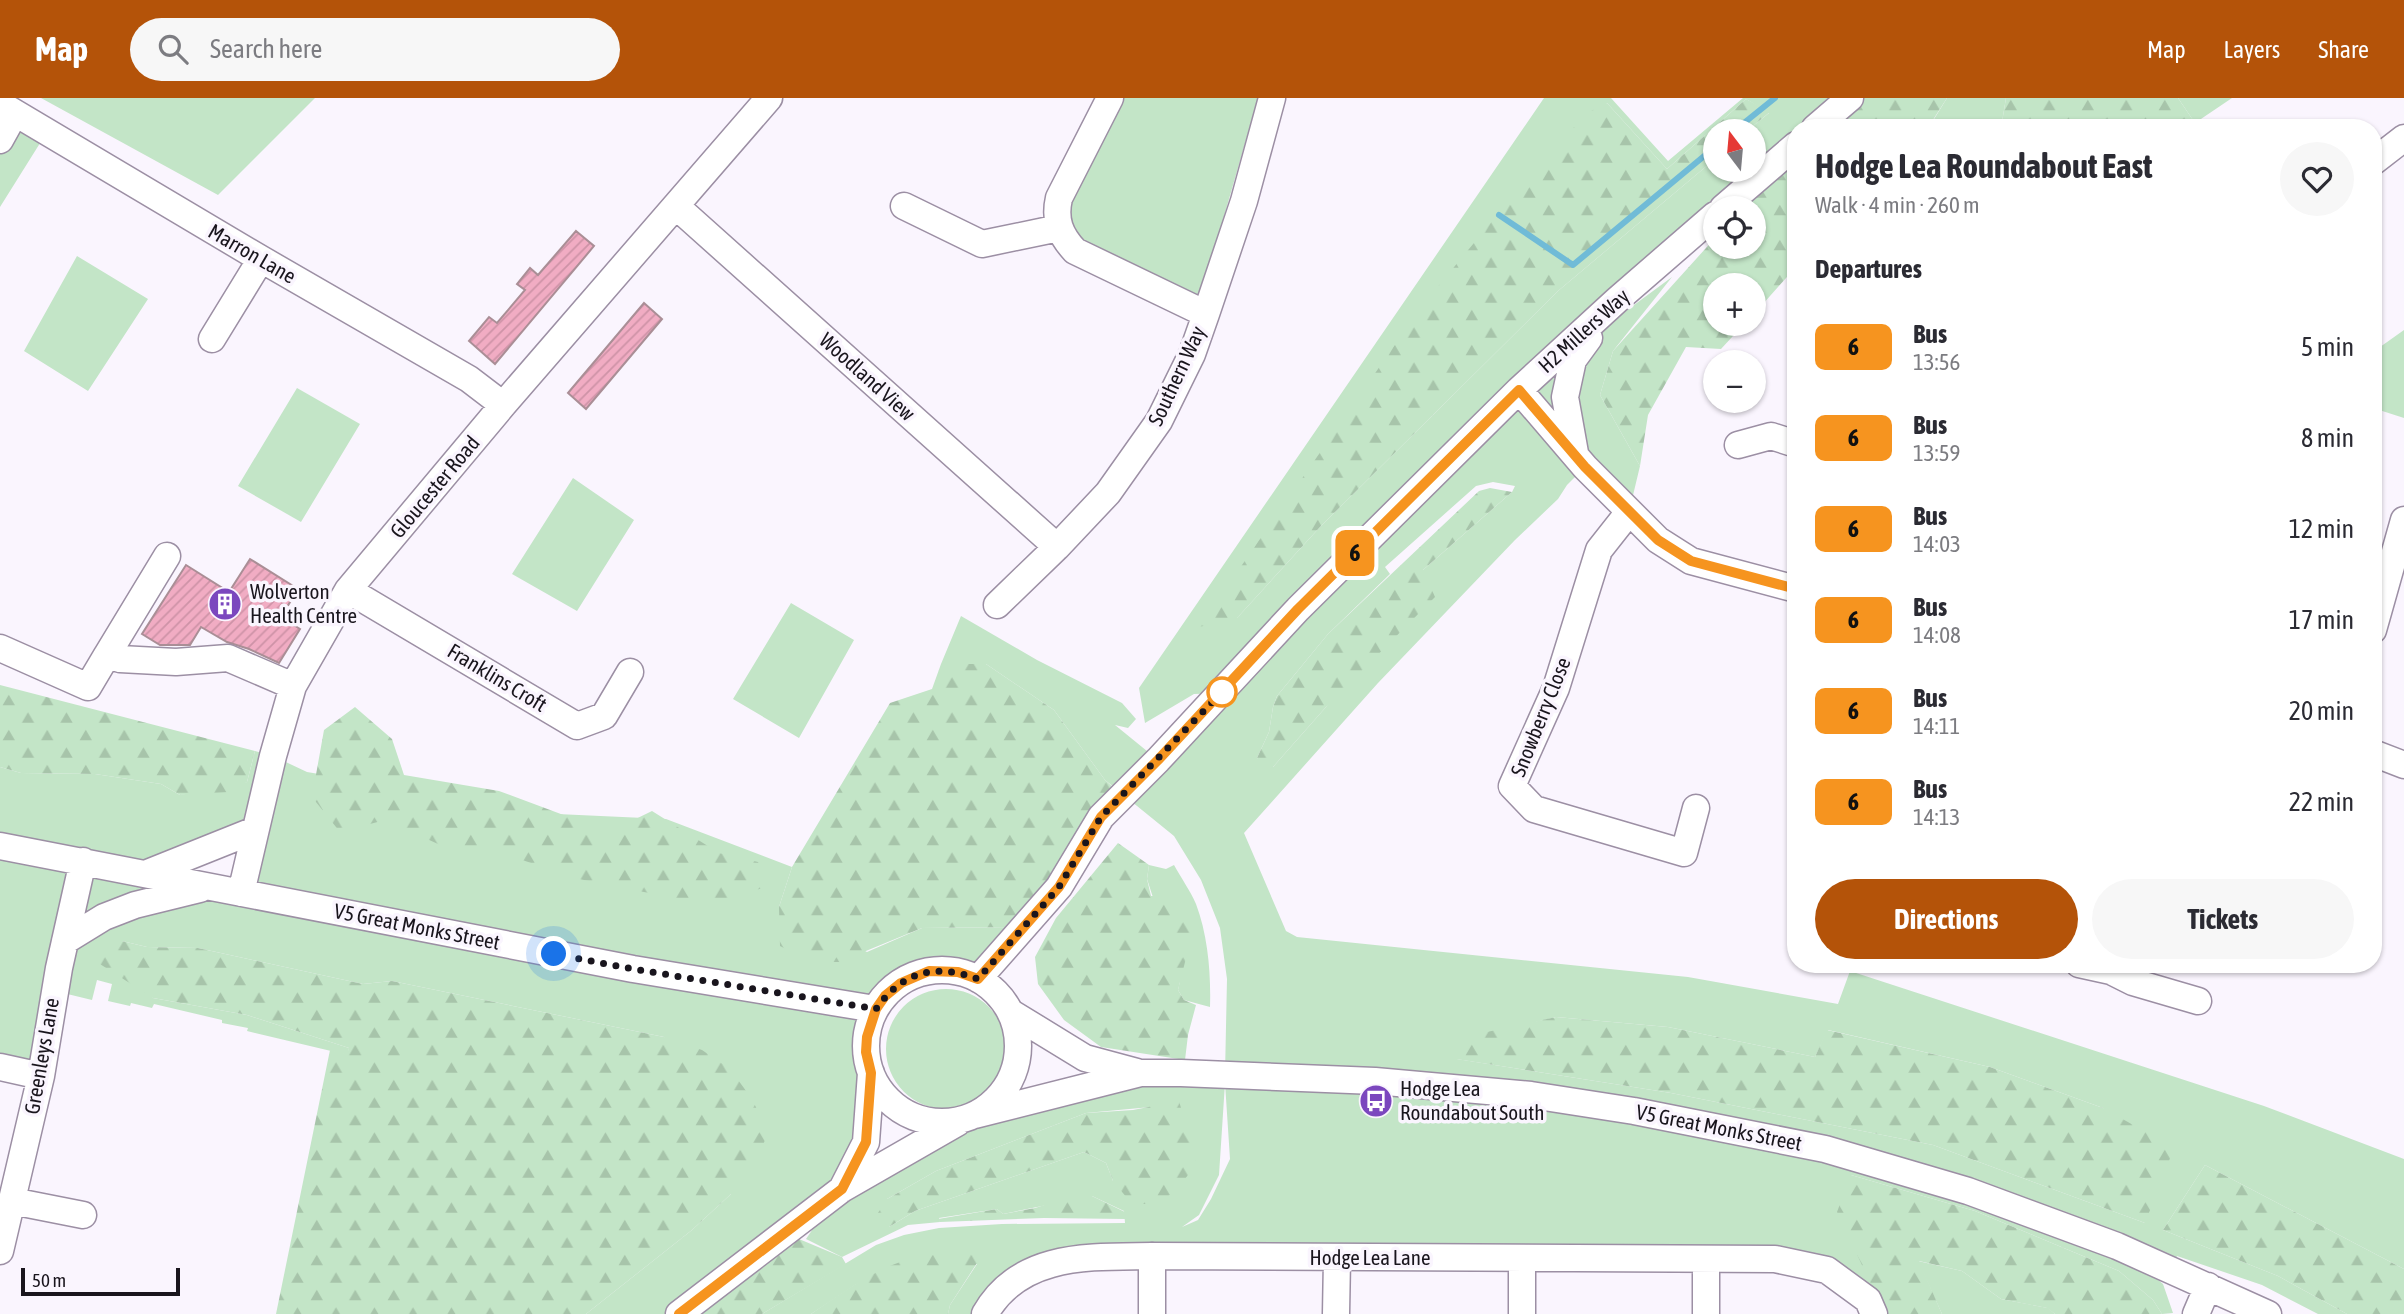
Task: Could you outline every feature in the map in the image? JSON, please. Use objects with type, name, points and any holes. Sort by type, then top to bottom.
[{"type":"street","name":"Gloucester Road","points":[[241,893],[273,756],[293,686],[348,590],[503,405],[769,98]]},
{"type":"street","points":[[1110,98],[1059,198],[1056,213],[1059,228],[1075,251],[1206,314]]},
{"type":"street","name":"Southern Way","points":[[997,605],[1058,547],[1108,493],[1159,421],[1192,354],[1206,314],[1244,201],[1272,98]]},
{"type":"street","points":[[1825,119],[1846,99]]},
{"type":"street","points":[[0,140],[7,109]]},
{"type":"street","name":"Marron Lane","points":[[7,109],[469,379],[503,405]]},
{"type":"street","points":[[2382,155],[2404,138]]},
{"type":"street","points":[[1737,196],[1787,153]]},
{"type":"street","points":[[904,206],[982,244],[1059,228]]},
{"type":"street","name":"Woodland View","points":[[677,207],[1058,547]]},
{"type":"street","name":"H2 Millers Way","points":[[978,979],[1059,887],[1101,817],[1158,760],[1298,609],[1519,390],[1703,225]]},
{"type":"street","points":[[212,339],[261,259]]},
{"type":"street","points":[[1575,456],[1565,397],[1573,360],[1617,300]]},
{"type":"street","points":[[1519,390],[1575,456],[1658,540],[1691,561],[1787,587]]},
{"type":"street","points":[[1738,445],[1771,436],[1787,441]]},
{"type":"street","name":"Snowberry Close","points":[[1629,512],[1599,550],[1556,688],[1512,786],[1534,809],[1684,853],[1696,808]]},
{"type":"street","points":[[2382,598],[2404,520]]},
{"type":"street","points":[[0,648],[88,687],[167,556]]},
{"type":"street","name":"Franklins Croft","points":[[348,590],[577,726],[604,716],[630,672]]},
{"type":"street","points":[[107,655],[120,659],[176,662],[228,657],[293,686]]},
{"type":"street","points":[[2382,757],[2404,765]]},
{"type":"street","points":[[145,874],[255,831]]},
{"type":"street","name":"V5 Great Monks Street","points":[[0,846],[633,969],[876,1009]]},
{"type":"street","name":"Greenleys Lane","points":[[0,1251],[41,1076],[54,991],[83,861]]},
{"type":"street","points":[[65,941],[104,917],[135,905],[208,887]]},
{"type":"street","points":[[679,1314],[842,1189],[990,1106],[1002,1094],[1014,1071],[1018,1045],[1016,1028],[1010,1012],[997,993],[978,979],[946,970],[917,975],[885,996],[876,1009],[867,1037],[866,1052],[871,1073],[866,1142],[842,1189]]},
{"type":"street","points":[[2123,973],[2133,982],[2198,1002]]},
{"type":"street","name":"V5 Great Monks Street","points":[[1010,1012],[1085,1058],[1141,1073]]},
{"type":"street","points":[[0,1068],[41,1076]]},
{"type":"street","points":[[871,1073],[888,1100],[914,1117],[938,1122],[968,1118]]},
{"type":"street","name":"V5 Great Monks Street","points":[[968,1118],[1141,1073],[1375,1081],[1531,1096],[1660,1116],[1825,1149],[1968,1191],[2117,1245],[2268,1314]]},
{"type":"street","points":[[12,1201],[83,1215]]},
{"type":"street","points":[[1152,1256],[1152,1314]]},
{"type":"street","name":"Hodge Lea Lane","points":[[985,1314],[1005,1288],[1045,1265],[1082,1257],[1152,1256],[1337,1259],[1775,1259],[1827,1270],[1868,1300],[1874,1314]]},
{"type":"street","points":[[1522,1258],[1522,1314]]},
{"type":"street","points":[[1336,1314],[1337,1259]]},
{"type":"street","points":[[1706,1259],[1706,1314]]},
{"type":"street","points":[[2196,1314],[2208,1286]]},
{"type":"green space","points":[[41,98],[315,98],[218,195]]},
{"type":"green space","points":[[1119,98],[1258,98],[1200,300],[1074,240],[1067,216],[1075,191]]},
{"type":"green space","points":[[1544,98],[1611,98],[1668,161],[1703,132],[1703,137],[1667,169],[1607,103],[1237,618],[1320,527],[1558,291],[1703,169],[1703,182],[1754,182],[1738,196],[1703,196],[1703,227],[1527,384],[1672,277],[1613,351],[1600,395],[1640,466],[1629,512],[1585,467],[1567,485],[1558,499],[1378,683],[1244,833],[1286,931],[1297,937],[1688,977],[1838,1004],[1849,973],[1856,973],[2264,1106],[2404,1159],[2404,1269],[2205,1165],[2163,1230],[2278,1276],[2347,1314],[2318,1314],[2262,1285],[2177,1256],[2172,1270],[2120,1248],[2163,1284],[2173,1313],[2162,1314],[2153,1300],[2119,1271],[1975,1211],[1851,1175],[1885,1314],[1827,1270],[1046,1265],[985,1314],[948,1314],[950,1305],[977,1264],[902,1262],[855,1285],[811,1314],[762,1314],[876,1245],[904,1235],[939,1228],[1002,1224],[1125,1223],[1124,1211],[1092,1196],[1003,1214],[997,1209],[939,1218],[940,1222],[908,1225],[842,1257],[806,1239],[836,1195],[679,1314],[586,1314],[692,1230],[731,1194],[664,1037],[392,981],[363,984],[198,948],[147,947],[122,941],[153,998],[247,1015],[349,1048],[348,1055],[247,1031],[248,1028],[222,1023],[222,1020],[154,1004],[152,1008],[108,1001],[112,984],[97,980],[92,1000],[55,991],[41,1076],[0,1067],[0,767],[21,773],[95,774],[161,784],[180,795],[247,782],[255,751],[273,756],[307,772],[557,814],[666,819],[792,867],[779,907],[867,952],[922,928],[1022,927],[978,979],[947,970],[919,974],[894,988],[876,1009],[867,1036],[870,1082],[850,1175],[984,1126],[1012,1100],[1141,1073],[1225,1074],[1227,979],[1220,928],[1201,880],[1174,836],[1105,780],[1054,710],[986,664],[941,664],[961,616],[1037,660],[1122,703],[1136,719],[1128,728],[1115,725],[1158,760],[1219,693],[1194,694],[1145,723],[1139,688]],"holes":[[[1493,482],[1515,486],[1512,492],[1423,570],[1326,707],[1273,767],[1257,758],[1269,732],[1277,696],[1328,634],[1390,574],[1385,567],[1476,486]],[[255,831],[241,893],[146,874]],[[1556,1017],[1668,1027],[1815,1057],[1828,1030],[1990,1067],[2103,1108],[2145,1223],[1933,1145],[1671,1093],[1457,1059],[1512,1028]],[[1225,1083],[1230,1159],[1198,1220],[1182,1227],[1199,1215],[1219,1175]],[[1151,1107],[1113,1181],[1106,1163],[1084,1152],[915,1211],[889,1227],[887,1199],[936,1171],[1086,1113]]]},
{"type":"green space","points":[[1743,98],[1850,98],[1826,119],[1787,119],[1787,152],[1766,171],[1766,119],[1762,119],[1769,113],[1746,99],[1723,119],[1718,119]]},
{"type":"green space","points":[[1850,98],[1947,98],[1934,119],[1829,119]]},
{"type":"green space","points":[[1947,98],[2006,98],[2002,119],[1934,119]]},
{"type":"green space","points":[[2006,98],[2178,98],[2192,119],[2002,119]]},
{"type":"green space","points":[[2178,98],[2232,98],[2201,119],[2192,119]]},
{"type":"green space","points":[[1746,99],[1770,112],[1762,119],[1723,119]]},
{"type":"green space","points":[[1607,103],[1667,169],[1703,137],[1703,169],[1558,291],[1320,527],[1237,618],[1199,627],[1421,307],[1531,174],[1587,113]]},
{"type":"green space","points":[[15,113],[47,132],[0,207],[0,140]]},
{"type":"green space","points":[[1787,162],[1787,277],[1766,301],[1766,273],[1703,273],[1703,336],[1733,336],[1721,349],[1686,347],[1648,415],[1640,466],[1600,395],[1613,351],[1703,251],[1703,259],[1766,259],[1766,196],[1755,196]]},
{"type":"green space","points":[[77,256],[148,299],[88,391],[24,351]]},
{"type":"green space","points":[[2404,330],[2404,418],[2382,411],[2382,346]]},
{"type":"green space","points":[[297,388],[360,424],[301,522],[238,486]]},
{"type":"green space","points":[[573,478],[634,520],[577,611],[512,574]]},
{"type":"green space","points":[[1490,488],[1512,492],[1423,570],[1435,597],[1326,707],[1273,767],[1263,767],[1257,758],[1269,732],[1277,696],[1328,634],[1479,491]]},
{"type":"green space","points":[[791,603],[854,640],[799,738],[733,699]]},
{"type":"green space","points":[[941,664],[986,664],[1054,710],[1105,780],[1125,798],[1022,927],[922,928],[839,962],[812,962],[780,946],[779,907],[792,867],[890,703],[932,689]]},
{"type":"green space","points":[[0,685],[255,751],[247,782],[229,792],[180,795],[161,784],[95,774],[21,773],[0,767]]},
{"type":"green space","points":[[355,707],[392,739],[404,775],[499,791],[609,832],[652,811],[719,853],[758,862],[769,886],[709,905],[579,879],[492,850],[469,858],[385,820],[340,832],[312,797],[324,730]]},
{"type":"green space","points":[[1118,843],[1149,865],[1147,879],[1151,896],[1164,896],[1189,924],[1191,938],[1178,990],[1184,1000],[1196,1005],[1185,1060],[1101,1047],[1064,1020],[1038,984],[1035,957],[1056,918]]},
{"type":"green space","points":[[1149,865],[1166,869],[1174,865],[1196,904],[1208,955],[1210,1007],[1184,1000],[1178,990],[1180,981],[1147,879]]},
{"type":"green space","points":[[122,941],[147,947],[198,948],[363,984],[392,981],[664,1037],[702,1050],[730,1069],[752,1099],[762,1120],[765,1140],[760,1153],[731,1194],[692,1230],[586,1314],[276,1314],[330,1050],[347,1054],[349,1048],[247,1015],[153,998],[89,957],[97,946],[112,949]]},
{"type":"green space","points":[[946,989],[969,994],[988,1007],[1001,1026],[1006,1049],[1001,1072],[988,1091],[969,1104],[946,1109],[923,1104],[904,1091],[891,1072],[886,1049],[891,1026],[904,1007],[923,994]]},
{"type":"green space","points":[[1556,1017],[1668,1027],[1815,1057],[1827,1030],[1990,1067],[2103,1108],[2174,1148],[2145,1223],[1933,1145],[1671,1093],[1456,1059],[1464,1037]]},
{"type":"green space","points":[[1179,1101],[1197,1164],[1177,1189],[1163,1199],[1132,1204],[1113,1181],[1106,1163],[1084,1152],[915,1211],[889,1227],[877,1224],[876,1216],[887,1199],[936,1171],[1086,1113],[1133,1110]]},
{"type":"green space","points":[[2205,1165],[2404,1269],[2404,1314],[2347,1314],[2278,1276],[2163,1230]]},
{"type":"green space","points":[[1851,1175],[1975,1211],[2119,1271],[2153,1300],[2162,1314],[2055,1314],[2047,1308],[2001,1299],[1962,1271],[1919,1261],[1942,1314],[1885,1314],[1837,1212]]},
{"type":"green space","points":[[1073,1196],[1092,1196],[1125,1212],[1125,1219],[1044,1218],[940,1222],[938,1219],[997,1209],[1003,1214],[1035,1208]]},
{"type":"green space","points":[[787,1234],[842,1257],[846,1264],[762,1314],[679,1314]]},
{"type":"green space","points":[[973,1253],[977,1263],[950,1305],[948,1314],[811,1314],[865,1279],[894,1264],[924,1256]]},
{"type":"green space","points":[[1918,1261],[1962,1271],[2001,1299],[2048,1308],[2055,1314],[1942,1314]]},
{"type":"building","points":[[576,231],[594,246],[495,364],[469,341],[489,317],[497,323],[525,290],[517,284],[530,268],[538,275]]},
{"type":"building","points":[[644,303],[662,319],[586,409],[568,393]]},
{"type":"building","name":"Wolverton Health Centre","points":[[250,559],[298,589],[281,617],[300,629],[279,663],[227,642],[201,627],[190,645],[160,645],[142,634],[186,565],[229,592]]},
{"type":"waterway","points":[[1749,119],[1775,98]]},
{"type":"waterway","points":[[1499,215],[1573,265],[1703,157]]},
{"type":"bus line","name":"6","points":[[679,1314],[787,1234],[842,1189],[866,1142],[871,1073],[866,1052],[867,1037],[876,1009],[885,996],[901,983],[929,971],[946,970],[978,979],[1059,887],[1101,817],[1158,760],[1298,609],[1519,390],[1585,467],[1658,540],[1691,561],[1787,587]]},
{"type":"place","name":"Wolverton Health Centre","points":[[225,604]]},
{"type":"place","name":"Hodge Lea Roundabout South","points":[[1376,1101]]},
{"type":"route","points":[[554,954],[876,1009],[885,996],[901,983],[929,971],[946,970],[978,979],[1059,887],[1101,817],[1222,692]]}]
